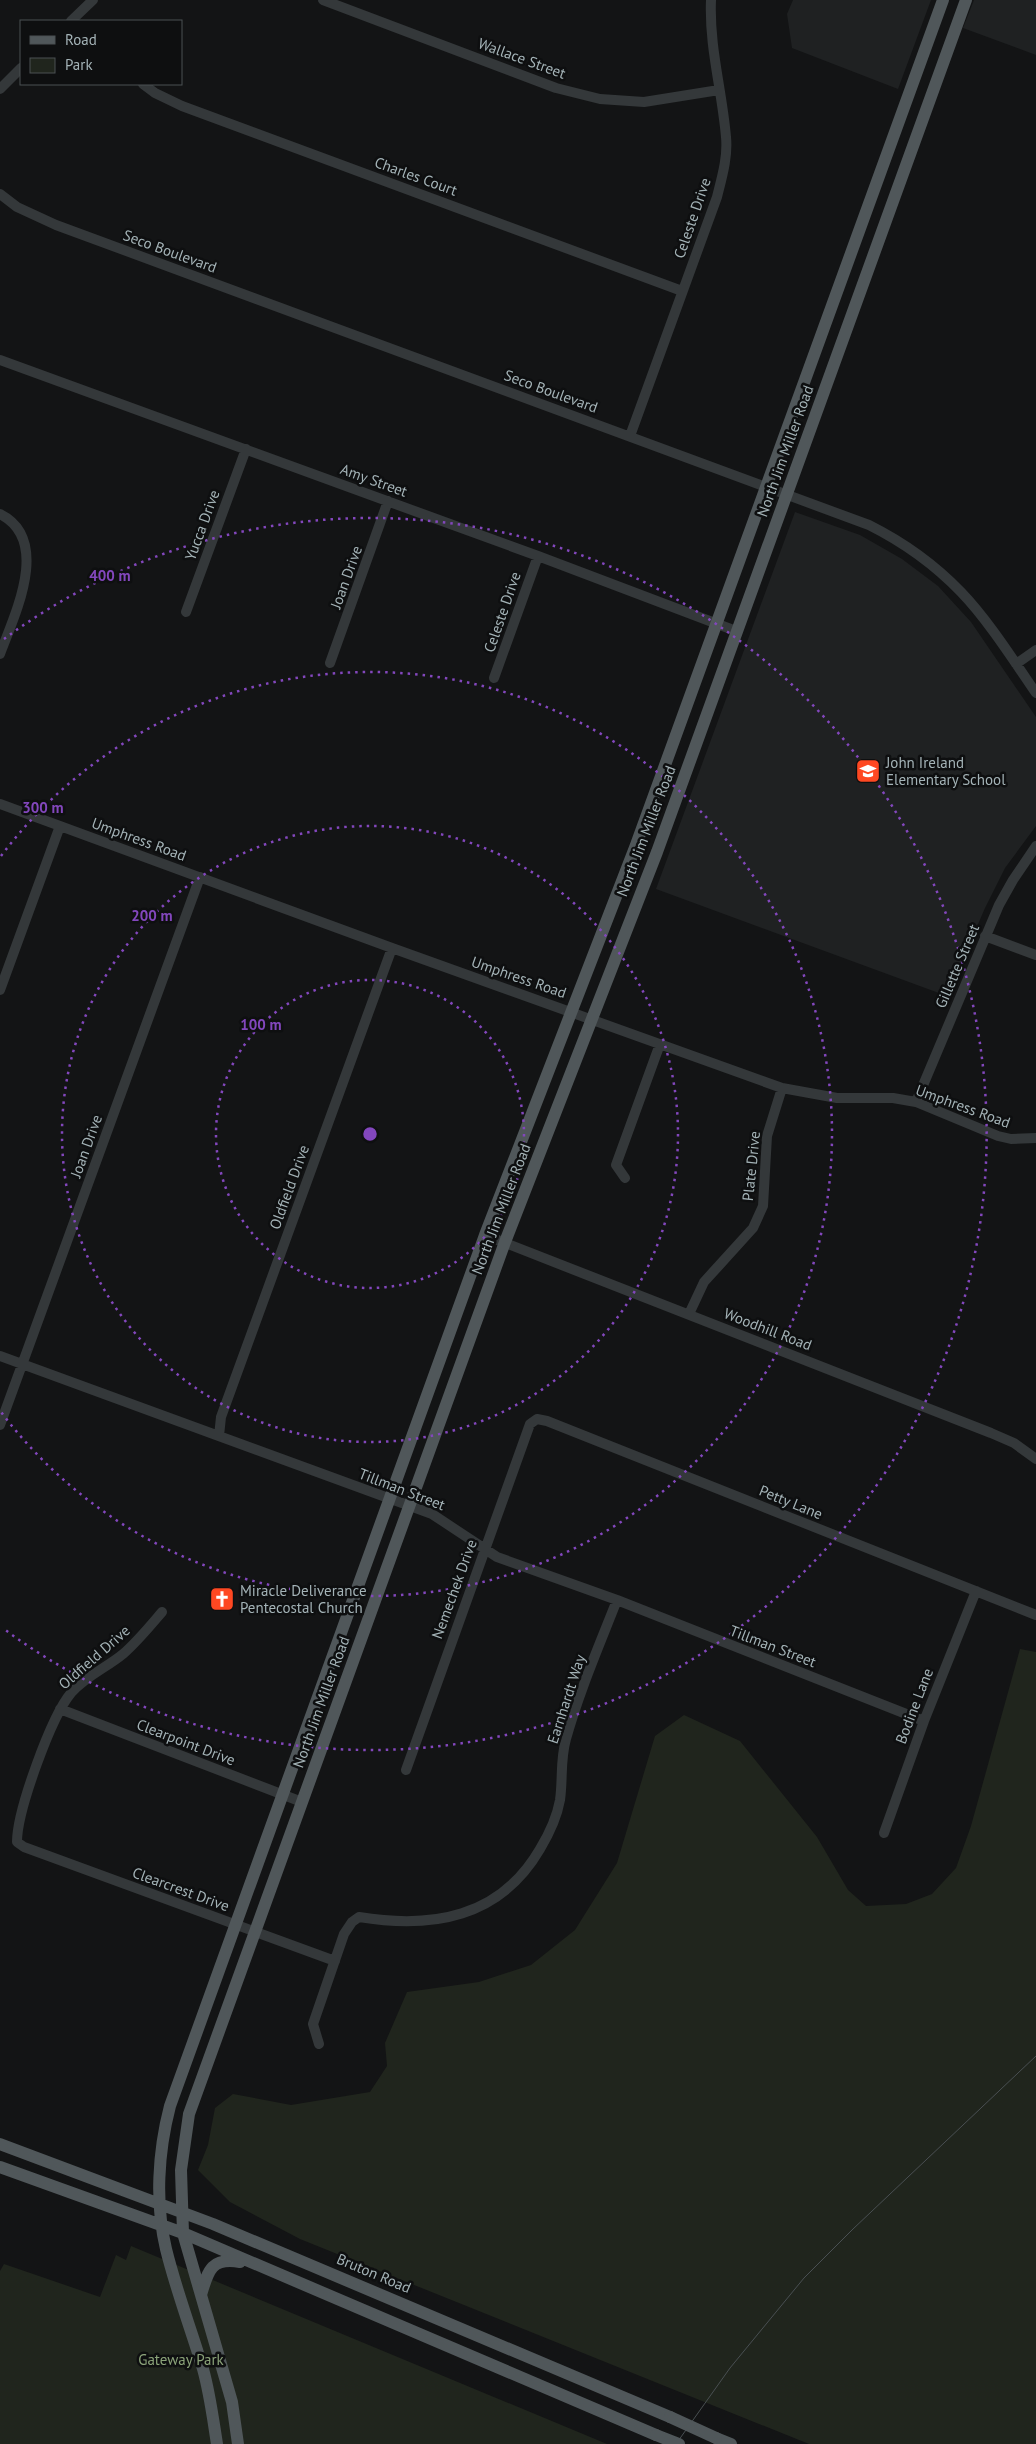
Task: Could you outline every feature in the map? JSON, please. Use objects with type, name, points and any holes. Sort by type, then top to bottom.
[{"type":"main road","name":"North Jim Miller Road","points":[[217,2444],[212,2408],[203,2371],[166,2250],[161,2204],[163,2139],[170,2106],[485,1235],[636,845],[944,0]]},
{"type":"main road","name":"North Jim Miller Road","points":[[238,2444],[232,2402],[182,2233],[180,2211],[181,2170],[185,2130],[204,2070],[505,1242],[657,852],[966,0]]},
{"type":"main road","points":[[922,60],[942,70]]},
{"type":"main road","points":[[881,174],[901,182]]},
{"type":"main road","points":[[636,845],[657,852]]},
{"type":"main road","points":[[185,2063],[204,2070]]},
{"type":"main road","name":"Bruton Road","points":[[0,2144],[180,2211],[282,2252],[731,2444]]},
{"type":"main road","points":[[0,2167],[182,2233],[679,2444]]},
{"type":"main road","points":[[201,2295],[208,2272],[222,2261],[254,2264]]},
{"type":"street","points":[[74,20],[93,0]]},
{"type":"street","name":"Wallace Street","points":[[323,0],[556,88],[600,99],[644,102],[719,90]]},
{"type":"street","name":"Celeste Drive","points":[[630,436],[717,197],[723,173],[726,137],[712,51],[711,0]]},
{"type":"street","points":[[0,88],[20,69]]},
{"type":"street","name":"Charles Court","points":[[144,85],[155,93],[182,106],[682,291]]},
{"type":"street","name":"Seco Boulevard","points":[[0,194],[17,206],[56,225],[869,525],[898,541],[924,559],[961,592],[1016,664],[1036,694]]},
{"type":"street","name":"Amy Street","points":[[0,360],[538,556],[736,631]]},
{"type":"street","name":"Yucca Drive","points":[[186,612],[246,449]]},
{"type":"street","name":"Joan Drive","points":[[330,663],[388,501]]},
{"type":"street","points":[[0,514],[17,528],[28,565],[25,584],[0,654]]},
{"type":"street","name":"Celeste Drive","points":[[494,678],[538,556]]},
{"type":"street","points":[[1016,664],[1036,650]]},
{"type":"street","name":"Umphress Road","points":[[0,804],[392,948],[782,1088],[836,1098],[893,1098],[916,1102],[998,1136],[1011,1139],[1036,1138]]},
{"type":"street","points":[[0,990],[60,826]]},
{"type":"street","name":"Gillette Street","points":[[916,1102],[985,936],[1013,880],[1036,846]]},
{"type":"street","name":"Joan Drive","points":[[0,1425],[200,877]]},
{"type":"street","points":[[985,936],[1036,955]]},
{"type":"street","name":"Oldfield Drive","points":[[219,1436],[221,1417],[392,948]]},
{"type":"street","points":[[625,1178],[616,1165],[660,1044]]},
{"type":"street","name":"Plate Drive","points":[[689,1314],[704,1282],[753,1228],[763,1206],[767,1136],[782,1088]]},
{"type":"street","name":"Woodhill Road","points":[[485,1235],[990,1433],[1014,1443],[1036,1459]]},
{"type":"street","name":"Tillman Street","points":[[0,1356],[441,1519],[497,1557],[617,1600],[924,1721]]},
{"type":"street","name":"Nemechek Drive","points":[[406,1770],[530,1424],[535,1420]]},
{"type":"street","name":"Petty Lane","points":[[535,1420],[547,1421],[1036,1615]]},
{"type":"street","name":"Bodine Lane","points":[[884,1833],[924,1721],[976,1591]]},
{"type":"street","name":"Earnhardt Way","points":[[319,2044],[313,2024],[344,1934],[352,1922],[359,1917],[388,1922],[409,1922],[443,1918],[480,1908],[509,1888],[533,1861],[550,1831],[560,1800],[561,1767],[571,1721],[617,1600]]},
{"type":"street","name":"Oldfield Drive","points":[[17,1842],[23,1810],[51,1725],[60,1709],[72,1692],[91,1675],[123,1654],[162,1612]]},
{"type":"street","name":"Clearpoint Drive","points":[[60,1709],[302,1802]]},
{"type":"street","name":"Clearcrest Drive","points":[[17,1842],[24,1847],[335,1961]]},
{"type":"shaded area","points":[[793,0],[931,0],[898,89],[792,48],[787,14]]},
{"type":"shaded area","points":[[974,0],[1036,0],[1036,55],[963,28]]},
{"type":"shaded area","name":"John Ireland Elementary School","points":[[795,512],[860,535],[902,559],[938,586],[971,622],[1036,717],[1036,826],[1005,868],[985,908],[947,996],[656,889]]},
{"type":"green space","points":[[1020,1649],[1036,1652],[1036,2444],[809,2444],[300,2239],[230,2202],[198,2170],[208,2145],[215,2108],[233,2094],[291,2105],[370,2092],[387,2066],[385,2043],[407,1992],[479,1982],[531,1965],[575,1930],[617,1863],[655,1736],[684,1715],[740,1741],[817,1837],[848,1890],[866,1906],[906,1904],[932,1894],[956,1868],[971,1826]]},
{"type":"green space","name":"Gateway Park","points":[[131,2246],[607,2444],[0,2444],[0,2271],[4,2264],[100,2297],[116,2255],[126,2260]]},
{"type":"tram line","points":[[676,2444],[730,2368],[804,2278],[853,2229],[1036,2056]]},
{"type":"place","name":"John Ireland Elementary School","points":[[868,771]]},
{"type":"place","name":"Miracle Deliverance Pentecostal Church","points":[[222,1599]]}]
